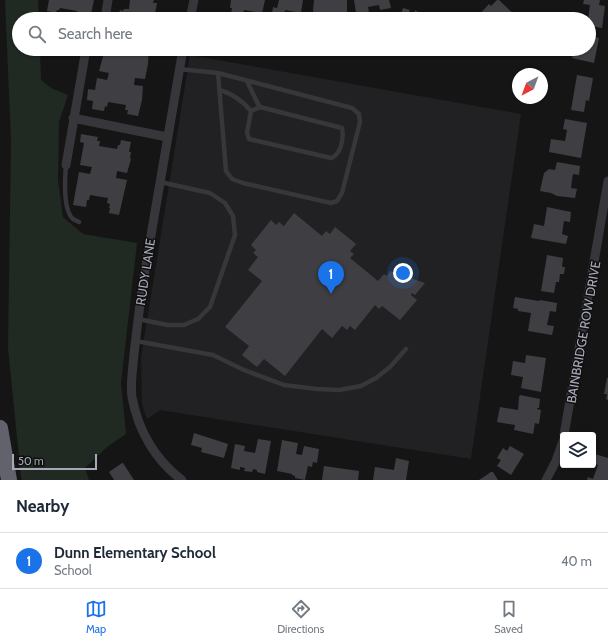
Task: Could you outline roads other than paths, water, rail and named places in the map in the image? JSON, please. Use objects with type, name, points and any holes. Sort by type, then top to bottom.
[{"type":"highway","points":[[0,428],[9,480]]},
{"type":"street","points":[[106,12],[108,0]]},
{"type":"street","points":[[191,12],[194,0]]},
{"type":"street","points":[[66,165],[85,56]]},
{"type":"street","name":"RUDY LANE","points":[[182,56],[138,319],[131,382],[132,396],[138,419],[148,442],[159,460],[182,480]]},
{"type":"street","points":[[73,118],[167,137]]},
{"type":"street","name":"BAINBRIDGE ROW DRIVE","points":[[565,432],[608,181]]},
{"type":"street","points":[[546,480],[560,450]]},
{"type":"lane","points":[[179,69],[218,73],[352,108],[359,114],[360,122],[342,193],[337,201],[332,203],[243,183],[232,179],[226,171],[218,73]]},
{"type":"lane","points":[[247,81],[260,107]]},
{"type":"lane","points":[[220,90],[231,93],[251,111]]},
{"type":"lane","points":[[260,107],[342,128],[343,132],[339,152],[336,156],[331,158],[249,139],[247,133],[251,111],[260,107]]},
{"type":"lane","points":[[66,165],[65,184],[68,211],[72,218],[78,222]]},
{"type":"lane","points":[[138,319],[168,325],[184,325],[198,319],[210,307],[235,234],[233,216],[225,203],[210,193],[160,181]]},
{"type":"lane","points":[[136,341],[213,355],[244,370],[284,385],[332,390],[361,386],[376,378],[390,368],[406,349]]},
{"type":"place","name":"Dunn Elementary School","points":[[331,294]]}]
